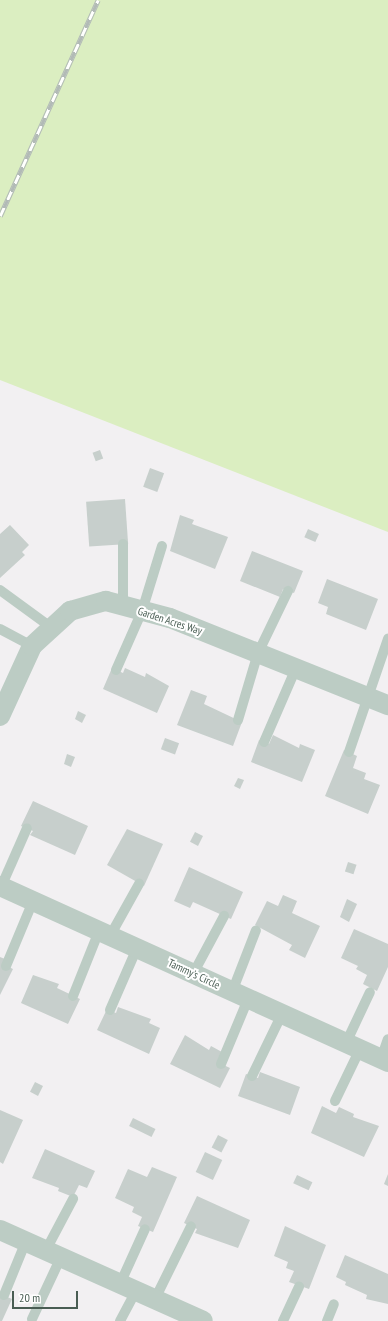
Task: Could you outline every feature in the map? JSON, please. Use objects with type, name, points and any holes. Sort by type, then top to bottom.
[{"type":"street","name":"Garden Acres Way","points":[[0,716],[32,646],[70,611],[106,601],[133,608],[258,653],[388,705]]},
{"type":"street","name":"Tammy's Circle","points":[[1,886],[385,1061]]},
{"type":"street","points":[[0,1230],[203,1321]]},
{"type":"lane","points":[[123,544],[133,608]]},
{"type":"lane","points":[[116,670],[133,608],[162,546]]},
{"type":"lane","points":[[0,590],[52,628]]},
{"type":"lane","points":[[238,720],[258,653],[288,591]]},
{"type":"lane","points":[[0,629],[32,646]]},
{"type":"lane","points":[[349,752],[370,697],[388,639]]},
{"type":"lane","points":[[264,742],[296,668]]},
{"type":"lane","points":[[1,886],[27,828]]},
{"type":"lane","points":[[73,996],[105,933],[139,884]]},
{"type":"lane","points":[[6,966],[33,901]]},
{"type":"lane","points":[[193,974],[224,916]]},
{"type":"lane","points":[[221,1064],[256,930]]},
{"type":"lane","points":[[110,1010],[137,948]]},
{"type":"lane","points":[[335,1101],[370,992]]},
{"type":"lane","points":[[252,1076],[282,1014]]},
{"type":"lane","points":[[385,1061],[388,1040]]},
{"type":"lane","points":[[32,1319],[73,1199]]},
{"type":"lane","points":[[155,1299],[191,1226]]},
{"type":"lane","points":[[120,1321],[145,1229]]},
{"type":"lane","points":[[4,1296],[26,1241]]},
{"type":"lane","points":[[283,1321],[299,1286]]},
{"type":"lane","points":[[327,1321],[334,1304]]},
{"type":"green space","points":[[0,0],[388,0],[388,532],[0,380]]},
{"type":"building","points":[[100,450],[103,458],[96,461],[93,453]]},
{"type":"building","points":[[150,468],[164,473],[157,492],[143,487]]},
{"type":"building","points":[[125,499],[128,544],[89,547],[86,502]]},
{"type":"building","points":[[180,515],[194,520],[192,524],[228,537],[215,569],[170,551]]},
{"type":"building","points":[[10,525],[29,545],[22,552],[25,555],[0,578],[0,534]]},
{"type":"building","points":[[308,529],[319,534],[315,542],[304,537]]},
{"type":"building","points":[[252,551],[303,571],[294,593],[283,589],[280,597],[240,581]]},
{"type":"building","points":[[327,579],[378,599],[366,630],[326,614],[328,607],[318,603]]},
{"type":"building","points":[[112,668],[123,673],[125,668],[145,677],[146,673],[169,686],[157,713],[103,689]]},
{"type":"building","points":[[191,690],[207,696],[204,704],[242,722],[233,746],[177,725]]},
{"type":"building","points":[[78,711],[86,715],[82,723],[75,719]]},
{"type":"building","points":[[273,735],[299,748],[300,744],[315,750],[302,782],[251,762],[259,740],[269,744]]},
{"type":"building","points":[[165,738],[179,743],[175,754],[161,749]]},
{"type":"building","points":[[344,750],[357,756],[353,768],[366,773],[364,779],[380,785],[368,814],[325,796]]},
{"type":"building","points":[[67,754],[75,757],[71,767],[64,764]]},
{"type":"building","points":[[238,778],[244,780],[240,789],[234,786]]},
{"type":"building","points":[[33,801],[88,826],[75,855],[30,835],[33,831],[21,826]]},
{"type":"building","points":[[127,829],[163,844],[144,886],[107,865]]},
{"type":"building","points":[[195,832],[203,836],[198,846],[190,842]]},
{"type":"building","points":[[348,862],[357,865],[353,874],[345,872]]},
{"type":"building","points":[[189,867],[243,892],[231,919],[193,902],[190,908],[174,901]]},
{"type":"building","points":[[283,895],[297,901],[292,913],[320,926],[305,958],[289,950],[292,945],[255,925],[267,901],[278,906]]},
{"type":"building","points":[[347,899],[357,904],[349,922],[340,917]]},
{"type":"building","points":[[354,929],[388,944],[388,967],[377,991],[363,984],[367,975],[356,969],[358,966],[341,958]]},
{"type":"building","points":[[0,957],[5,959],[3,964],[13,969],[0,995]]},
{"type":"building","points":[[33,975],[59,984],[57,988],[80,999],[68,1024],[21,1003]]},
{"type":"building","points":[[118,1007],[151,1019],[149,1023],[160,1028],[149,1054],[97,1030],[107,1009],[116,1013]]},
{"type":"building","points":[[185,1035],[209,1050],[211,1046],[222,1052],[217,1062],[230,1068],[220,1088],[170,1064]]},
{"type":"building","points":[[260,1072],[300,1087],[290,1115],[238,1096],[246,1074],[258,1078]]},
{"type":"building","points":[[35,1082],[43,1086],[38,1096],[30,1092]]},
{"type":"building","points":[[322,1106],[336,1113],[339,1107],[354,1114],[353,1117],[379,1126],[364,1157],[311,1133]]},
{"type":"building","points":[[0,1110],[23,1120],[3,1164],[0,1162]]},
{"type":"building","points":[[133,1118],[155,1129],[152,1137],[129,1126]]},
{"type":"building","points":[[218,1135],[228,1140],[221,1152],[212,1147]]},
{"type":"building","points":[[45,1149],[95,1171],[87,1188],[79,1185],[73,1197],[58,1191],[59,1188],[32,1178]]},
{"type":"building","points":[[205,1152],[222,1160],[213,1180],[196,1172]]},
{"type":"building","points":[[152,1167],[177,1177],[153,1232],[138,1226],[142,1217],[132,1212],[134,1207],[115,1198],[128,1169],[147,1177]]},
{"type":"building","points":[[388,1174],[388,1186],[384,1184]]},
{"type":"building","points":[[297,1175],[312,1182],[309,1190],[293,1183]]},
{"type":"building","points":[[197,1196],[250,1220],[238,1248],[195,1233],[197,1229],[184,1223]]},
{"type":"building","points":[[285,1226],[326,1245],[309,1289],[289,1282],[294,1271],[286,1268],[288,1262],[274,1256]]},
{"type":"building","points":[[345,1255],[388,1274],[388,1304],[366,1299],[367,1295],[345,1285],[346,1282],[336,1277]]},
{"type":"building","points":[[0,1294],[12,1299],[2,1321],[0,1321]]},
{"type":"railway","points":[[0,216],[98,0]]}]
